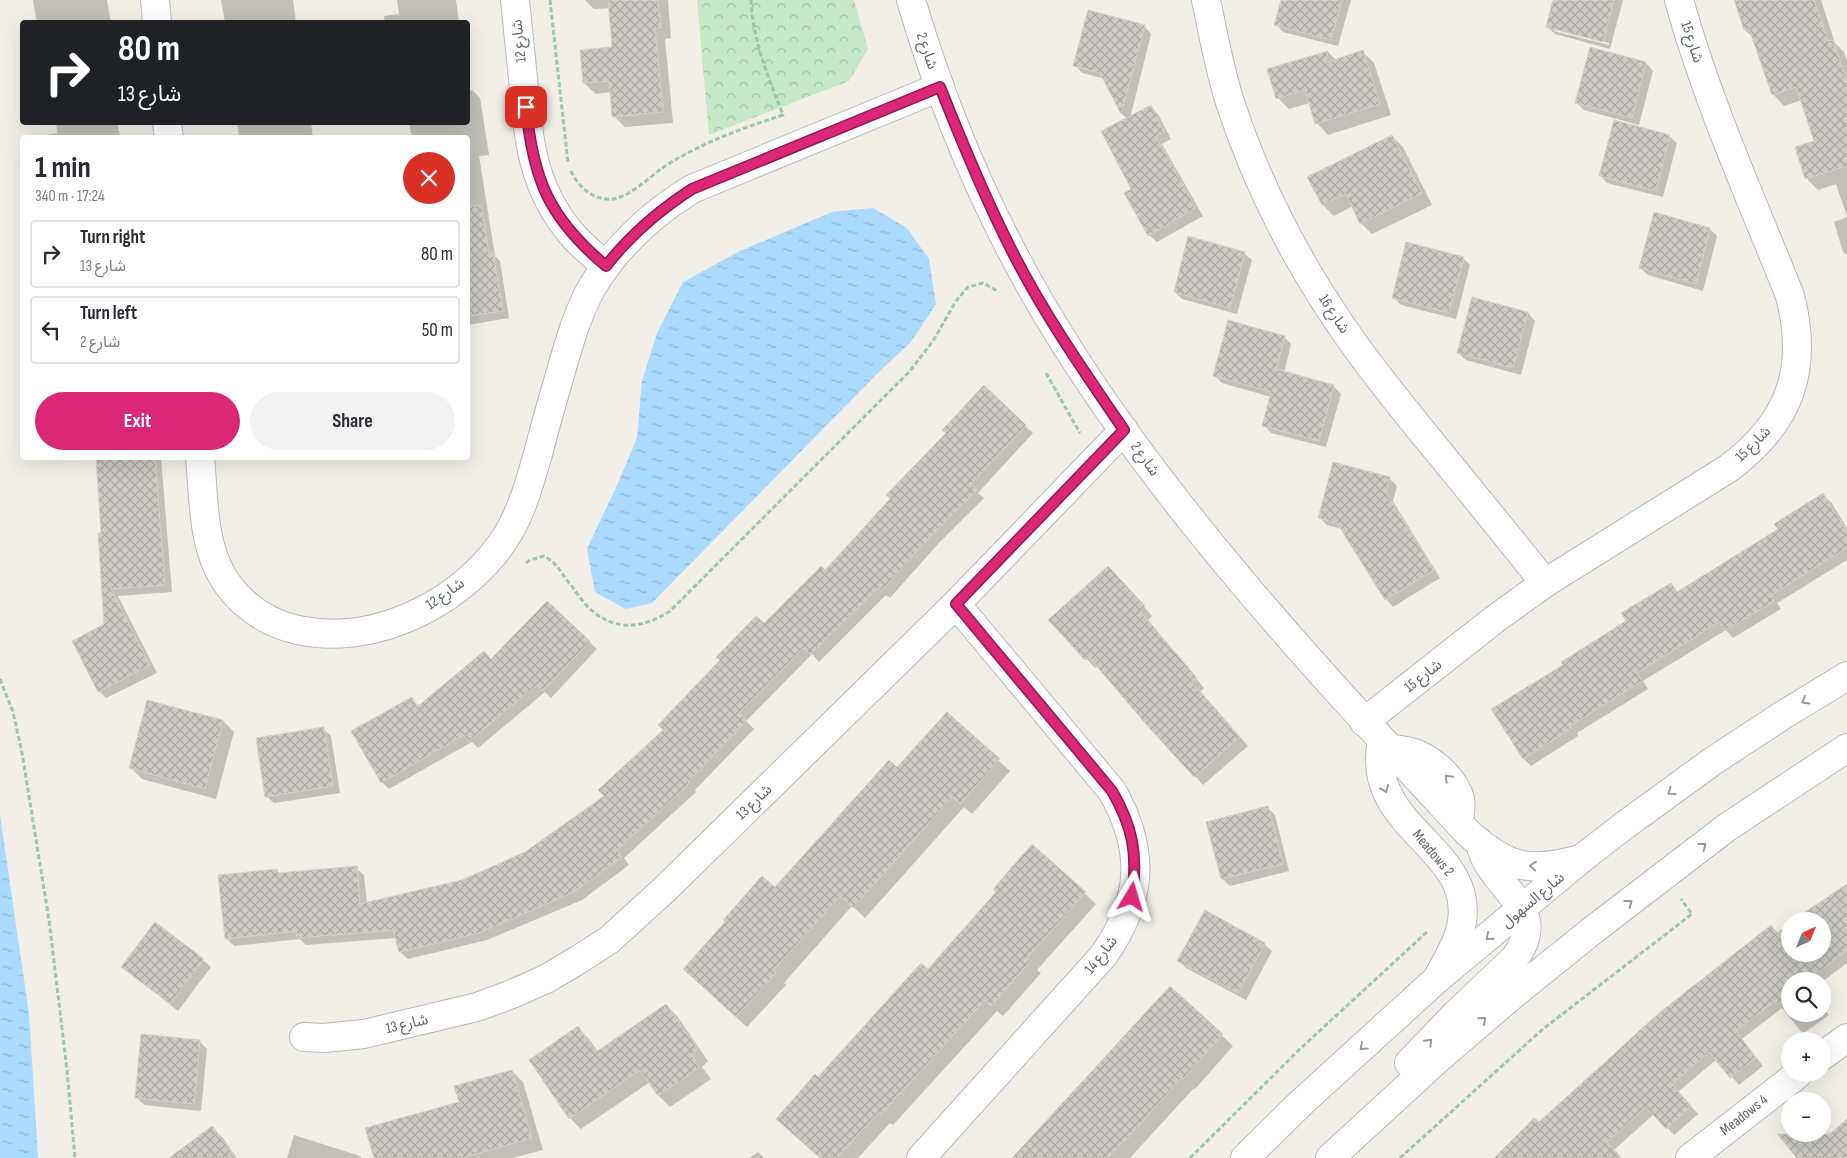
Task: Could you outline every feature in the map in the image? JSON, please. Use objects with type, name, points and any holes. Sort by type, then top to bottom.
[{"type":"street","points":[[155,0],[157,20]]},
{"type":"street","name":"شارع 12","points":[[515,0],[529,142],[535,167],[552,205],[570,232],[606,266]]},
{"type":"street","name":"شارع 2","points":[[911,0],[940,87],[974,174],[1015,258],[1067,347],[1124,430],[1216,552],[1379,737]]},
{"type":"street","name":"شارع 16","points":[[1206,0],[1217,55],[1229,99],[1245,142],[1275,209],[1304,266],[1353,343],[1380,379],[1545,583]]},
{"type":"street","name":"شارع 15","points":[[1379,737],[1495,619],[1545,583],[1729,468],[1749,453],[1766,435],[1790,393],[1796,369],[1798,344],[1796,320],[1790,296],[1716,112],[1679,0]]},
{"type":"street","name":"شارع 12","points":[[200,460],[207,530],[211,551],[219,572],[231,590],[247,606],[265,618],[285,627],[328,635],[357,633],[381,628],[431,606],[460,585],[493,554],[509,533],[521,509],[568,345],[578,318],[591,290],[606,266],[624,243],[667,205],[692,189],[940,87]]},
{"type":"street","name":"شارع 13","points":[[304,1037],[324,1038],[364,1034],[477,1007],[537,982],[578,960],[609,940],[664,890],[956,604],[1124,430]]},
{"type":"street","name":"شارع 14","points":[[921,1158],[1103,956],[1116,938],[1126,918],[1132,897],[1135,875],[1135,853],[1130,831],[1123,810],[1112,791],[956,604]]},
{"type":"street","name":"شارع السهول","points":[[1245,1158],[1302,1102],[1437,979],[1581,859],[1713,761],[1847,676]]},
{"type":"street","points":[[1329,1158],[1367,1110],[1410,1062],[1455,1015],[1516,958],[1523,947],[1527,935],[1527,921],[1522,909],[1490,868],[1469,833],[1461,801],[1454,785],[1436,765],[1422,756],[1379,737]]},
{"type":"street","name":"Meadows 2","points":[[1379,737],[1380,768],[1386,794],[1407,822],[1453,875],[1462,900],[1463,913],[1458,939],[1437,979]]},
{"type":"street","points":[[1329,1158],[1516,992],[1726,828],[1847,748]]},
{"type":"street","points":[[1469,833],[1498,856],[1525,866],[1555,866],[1581,859]]},
{"type":"street","points":[[1441,859],[1469,833]]},
{"type":"street","points":[[1831,1050],[1847,1038]]},
{"type":"street","name":"Meadows 4","points":[[1690,1158],[1788,1082]]},
{"type":"path","points":[[550,0],[568,161],[578,184],[588,192],[612,199],[634,189],[662,168],[706,143],[745,127],[783,115],[756,44],[751,0]]},
{"type":"path","points":[[520,568],[530,560],[544,556],[555,562],[588,607],[602,618],[619,624],[637,626],[655,621],[670,611],[910,371],[933,341],[956,301],[968,287],[983,283],[1002,296]]},
{"type":"path","points":[[1044,368],[1094,460]]},
{"type":"path","points":[[0,679],[13,712],[22,753],[49,920],[67,1070],[75,1158]]},
{"type":"path","points":[[1400,1158],[1543,1029],[1692,914],[1664,875]]},
{"type":"path","points":[[1190,1158],[1301,1048],[1462,900]]},
{"type":"green space","points":[[697,0],[854,0],[868,49],[849,81],[709,135]]},
{"type":"water","points":[[873,208],[907,228],[929,259],[936,304],[911,342],[882,369],[652,603],[626,609],[595,592],[587,549],[637,438],[642,381],[657,333],[683,282],[740,251],[832,212]]},
{"type":"water","points":[[0,815],[29,1014],[38,1158],[0,1158]]},
{"type":"building","points":[[608,0],[658,0],[661,28],[655,28],[663,112],[612,117],[609,81],[583,83],[580,50],[612,47]]},
{"type":"building","points":[[1281,0],[1342,0],[1331,40],[1274,25]]},
{"type":"building","points":[[1553,0],[1614,0],[1603,42],[1546,27]]},
{"type":"building","points":[[1734,0],[1814,0],[1828,41],[1833,40],[1847,81],[1847,166],[1805,179],[1795,147],[1814,141],[1796,87],[1772,95],[1749,29],[1744,30]]},
{"type":"building","points":[[1088,10],[1145,25],[1121,114],[1100,73],[1073,66]]},
{"type":"building","points":[[1590,47],[1646,62],[1632,118],[1575,103]]},
{"type":"building","points":[[1363,50],[1380,104],[1315,124],[1305,90],[1276,99],[1267,69],[1328,51],[1325,63]]},
{"type":"building","points":[[1151,105],[1165,132],[1156,136],[1196,208],[1148,236],[1124,193],[1131,189],[1101,131]]},
{"type":"building","points":[[1614,120],[1670,135],[1656,191],[1599,176]]},
{"type":"building","points":[[1392,135],[1422,193],[1360,224],[1346,194],[1322,205],[1307,177]]},
{"type":"building","points":[[481,205],[489,253],[493,252],[503,311],[470,316],[470,206]]},
{"type":"building","points":[[1654,212],[1710,228],[1696,284],[1639,268]]},
{"type":"building","points":[[1188,236],[1245,252],[1230,308],[1174,292]]},
{"type":"building","points":[[1406,242],[1464,257],[1449,313],[1392,298]]},
{"type":"building","points":[[1472,297],[1528,312],[1513,368],[1457,353]]},
{"type":"building","points":[[1228,320],[1285,336],[1276,369],[1334,385],[1319,441],[1262,426],[1271,392],[1213,376]]},
{"type":"building","points":[[984,385],[1026,425],[971,484],[977,490],[930,537],[881,591],[878,588],[810,655],[803,648],[739,713],[747,720],[688,782],[690,783],[617,850],[622,857],[574,892],[479,933],[399,952],[393,930],[297,938],[296,931],[225,939],[218,875],[277,869],[278,873],[357,866],[360,904],[462,880],[525,852],[604,796],[598,790],[663,730],[658,725],[720,660],[716,657],[756,616],[764,623],[821,566],[825,570],[890,499],[886,495],[946,433],[942,430]]},
{"type":"building","points":[[96,460],[155,460],[165,585],[111,589],[150,665],[98,692],[72,641],[104,624],[98,533],[101,533]]},
{"type":"building","points":[[1333,462],[1390,477],[1386,493],[1434,570],[1385,600],[1337,523],[1318,518]]},
{"type":"building","points":[[1823,493],[1847,531],[1847,548],[1771,595],[1774,601],[1725,631],[1719,622],[1637,673],[1642,681],[1570,726],[1572,728],[1523,759],[1491,709],[1563,665],[1561,662],[1626,621],[1621,613],[1671,583],[1677,592],[1778,529],[1774,524]]},
{"type":"building","points":[[1108,566],[1145,606],[1140,611],[1197,678],[1192,682],[1240,737],[1194,777],[1089,657],[1085,660],[1048,620]]},
{"type":"building","points":[[547,601],[590,641],[543,691],[537,685],[469,741],[464,735],[381,783],[351,731],[412,697],[417,707],[484,651],[491,659]]},
{"type":"building","points":[[147,700],[223,720],[205,789],[129,768]]},
{"type":"building","points":[[947,712],[1000,759],[960,804],[952,797],[853,908],[840,896],[773,971],[776,973],[736,1017],[683,969],[725,922],[723,920],[762,876],[775,887],[889,760],[897,767]]},
{"type":"building","points":[[324,727],[333,786],[265,797],[256,738]]},
{"type":"building","points":[[1268,806],[1283,864],[1221,879],[1206,822]]},
{"type":"building","points":[[1032,844],[1086,892],[1027,958],[1031,961],[991,1006],[985,1000],[881,1115],[878,1113],[837,1158],[820,1158],[776,1119],[815,1074],[818,1077],[921,963],[928,969],[996,892],[993,889]]},
{"type":"building","points":[[1847,884],[1847,950],[1819,972],[1781,972],[1781,1002],[1778,1004],[1775,1001],[1736,1031],[1756,1058],[1730,1078],[1709,1052],[1672,1084],[1691,1106],[1666,1129],[1646,1107],[1607,1142],[1622,1158],[1494,1158],[1534,1118],[1539,1122],[1659,1013],[1771,925],[1777,933],[1781,930],[1781,962],[1831,962],[1831,912],[1805,912]]},
{"type":"building","points":[[1205,910],[1265,943],[1238,993],[1177,961]]},
{"type":"building","points":[[155,922],[204,959],[170,1004],[121,967]]},
{"type":"building","points":[[1170,986],[1223,1034],[1183,1079],[1182,1077],[1108,1158],[1012,1158]]},
{"type":"building","points":[[666,1004],[698,1049],[692,1055],[700,1067],[658,1096],[640,1070],[569,1119],[529,1060],[578,1026],[596,1052]]},
{"type":"building","points":[[141,1034],[200,1040],[194,1104],[135,1098]]},
{"type":"building","points":[[512,1070],[532,1138],[462,1158],[374,1158],[365,1128],[459,1102],[454,1086]]},
{"type":"building","points":[[1847,1119],[1847,1158],[1797,1158],[1784,1142],[1831,1142],[1831,1133]]},
{"type":"building","points":[[212,1126],[236,1158],[169,1158]]},
{"type":"route","points":[[526,107],[529,142],[535,167],[544,190],[570,232],[606,266],[624,243],[645,223],[667,205],[692,189],[940,87],[974,174],[1015,258],[1067,347],[1124,430],[956,604],[1112,791],[1123,810],[1135,853],[1132,897]]}]
